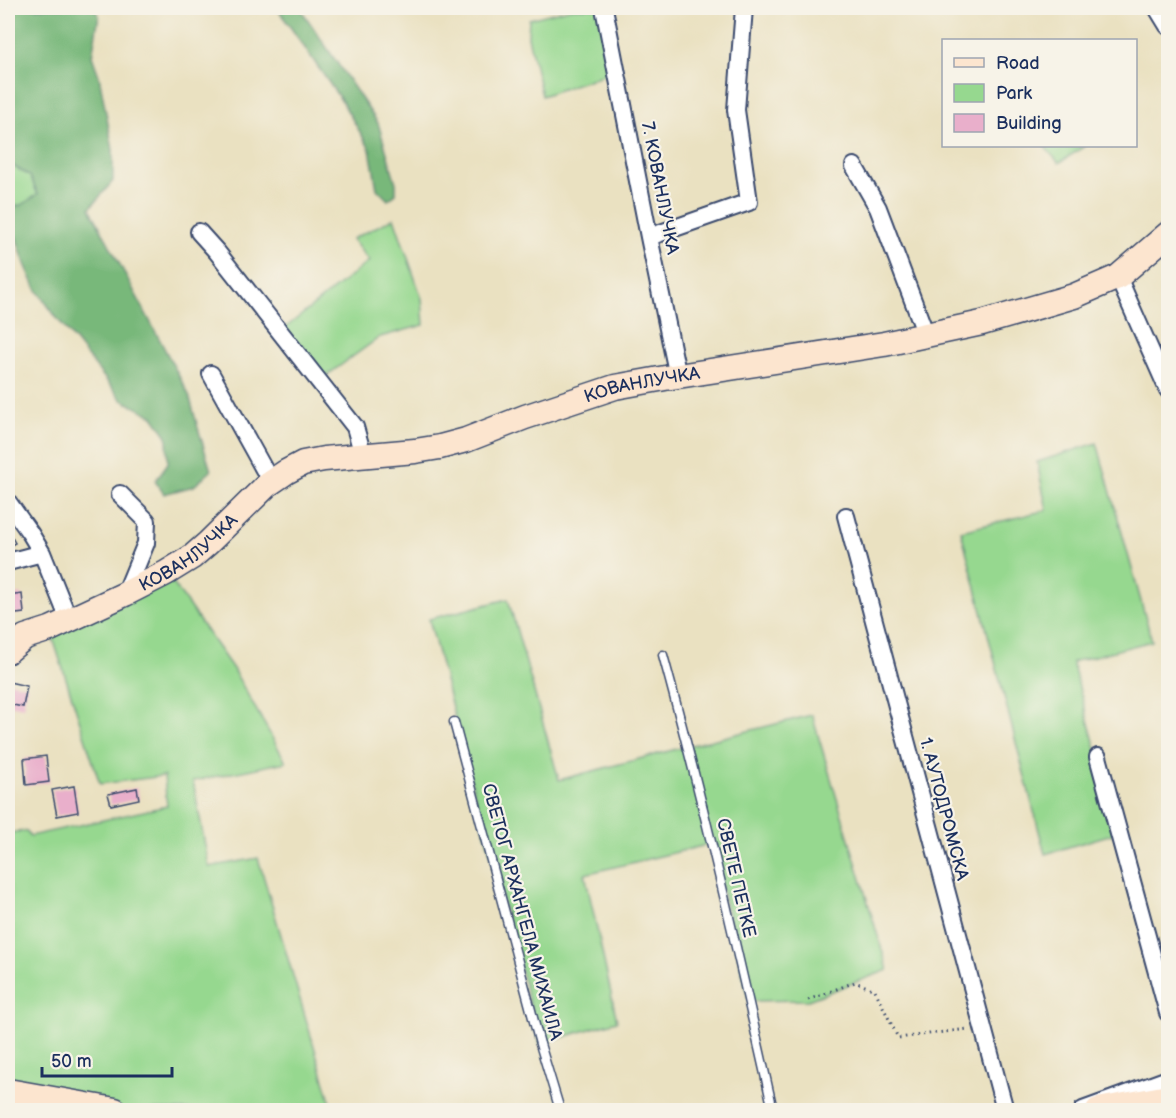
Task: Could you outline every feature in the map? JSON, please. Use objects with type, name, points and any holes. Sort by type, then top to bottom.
[{"type":"street","name":"7. КОВАНЛУЧКА","points":[[604,8],[678,377]]},
{"type":"street","points":[[649,237],[749,202],[736,110],[744,8]]},
{"type":"street","points":[[1157,8],[1168,26]]},
{"type":"street","points":[[854,166],[878,208],[926,335]]},
{"type":"street","points":[[199,232],[355,428],[363,455]]},
{"type":"street","name":"КОВАНЛУЧКА","points":[[8,651],[25,637],[50,629],[125,594],[192,557],[271,482],[303,464],[324,459],[440,447],[466,440],[525,417],[615,387],[884,344],[982,322],[1074,296],[1118,277],[1168,234]]},
{"type":"street","points":[[1118,277],[1168,390]]},
{"type":"street","points":[[211,374],[271,482]]},
{"type":"street","name":"КОВАНЛУЧКА","points":[[120,494],[147,521],[146,543],[125,594]]},
{"type":"street","points":[[8,502],[42,553],[69,620]]},
{"type":"street","name":"1. АУТОДРОМСКА","points":[[846,516],[1005,1110]]},
{"type":"street","points":[[8,562],[42,553]]},
{"type":"street","points":[[1098,757],[1168,1013]]},
{"type":"street","points":[[8,1091],[115,1110]]},
{"type":"street","points":[[1083,1110],[1164,1096]]},
{"type":"street","points":[[1098,1110],[1164,1096]]},
{"type":"lane","name":"СВЕТЕ ПЕТКЕ","points":[[663,655],[688,746],[773,1110]]},
{"type":"lane","name":"СВЕТОГ АРХАНГЕЛА МИХАИЛА","points":[[454,722],[540,1044],[560,1110]]},
{"type":"path","points":[[808,1000],[855,982],[874,990],[898,1038],[982,1028]]},
{"type":"green space","points":[[8,8],[93,8],[99,15],[92,56],[99,76],[113,150],[113,181],[90,208],[189,395],[211,471],[194,486],[164,494],[155,481],[168,463],[167,436],[153,416],[122,400],[56,317],[36,289],[16,237],[8,235],[8,207],[22,205],[38,194],[30,176],[8,163]]},
{"type":"green space","points":[[277,8],[300,8],[378,123],[396,183],[396,194],[388,200],[377,189],[370,149],[341,100]]},
{"type":"green space","points":[[572,8],[604,8],[617,70],[542,96],[528,37],[529,19]]},
{"type":"green space","points":[[1045,147],[1083,147],[1059,163]]},
{"type":"green space","points":[[8,163],[30,176],[38,195],[22,205],[8,207]]},
{"type":"green space","points":[[394,218],[422,299],[424,325],[380,337],[319,381],[280,332],[369,261],[352,239]]},
{"type":"green space","points":[[1097,443],[1152,641],[1072,662],[1119,832],[1045,854],[961,531],[1047,510],[1037,462]]},
{"type":"green space","points":[[166,573],[233,669],[286,762],[193,781],[209,867],[258,858],[333,1110],[117,1110],[8,1091],[8,833],[27,831],[30,836],[167,806],[164,776],[100,784],[50,629]]},
{"type":"green space","points":[[508,599],[559,780],[812,715],[888,970],[808,1000],[749,1001],[711,844],[585,874],[617,1021],[540,1044],[429,619]]},
{"type":"building","points":[[8,530],[15,543],[8,547]]},
{"type":"building","points":[[22,594],[24,613],[8,615],[8,596]]},
{"type":"building","points":[[9,682],[27,686],[23,707],[8,704]]},
{"type":"building","points":[[46,756],[49,782],[26,785],[24,759]]},
{"type":"building","points":[[74,786],[78,812],[57,816],[52,790]]},
{"type":"building","points":[[137,788],[139,799],[111,805],[108,794]]}]
